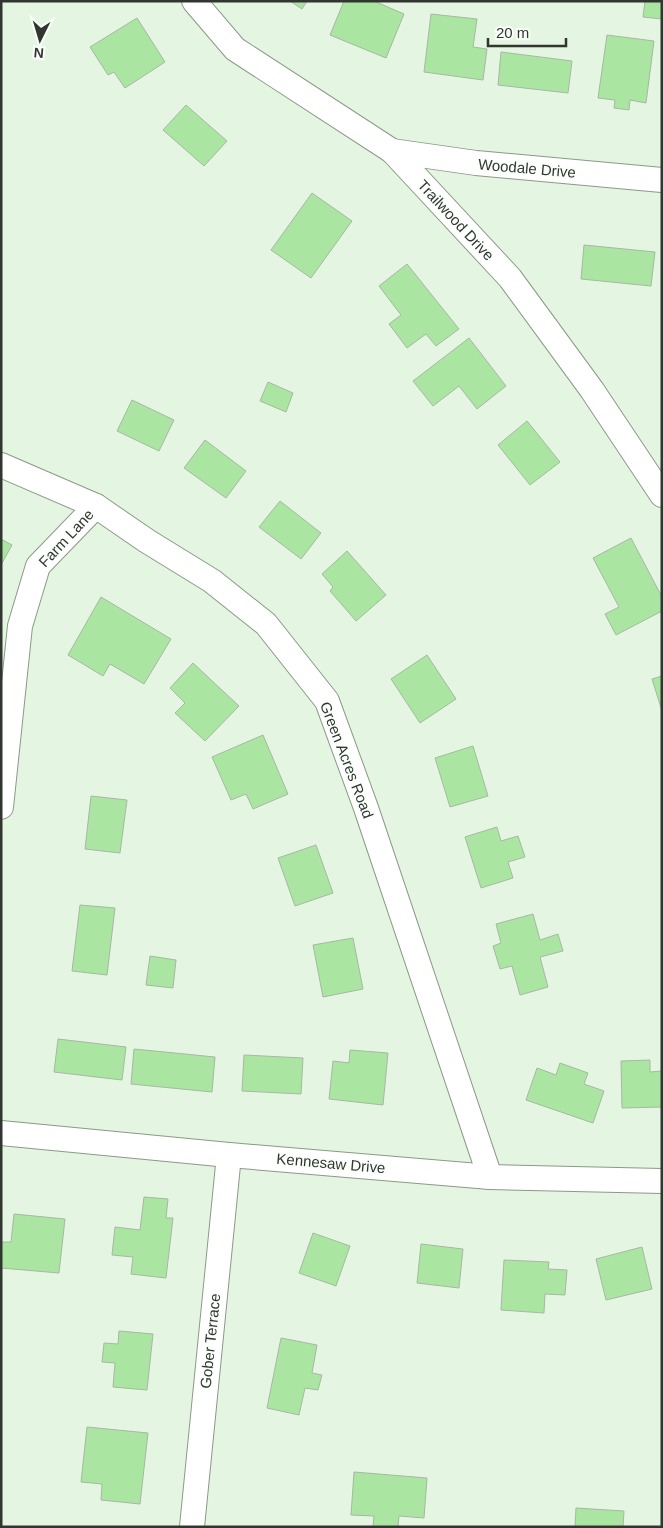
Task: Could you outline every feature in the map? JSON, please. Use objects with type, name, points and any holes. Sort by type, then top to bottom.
[{"type":"street","name":"Trailwood Drive","points":[[194,1],[235,49],[392,151],[510,278],[592,390],[662,495]]},
{"type":"street","name":"Woodale Drive","points":[[392,151],[476,163],[662,180]]},
{"type":"street","name":"Green Acres Road","points":[[1,465],[96,506],[147,541],[212,581],[266,624],[327,701],[366,808],[490,1177]]},
{"type":"street","name":"Farm Lane","points":[[1,807],[20,626],[38,566],[96,506]]},
{"type":"street","name":"Kennesaw Drive","points":[[1,1133],[490,1177],[662,1181]]},
{"type":"street","name":"Gober Terrace","points":[[192,1527],[229,1155]]},
{"type":"building","points":[[290,1],[307,1],[302,9]]},
{"type":"building","points":[[344,1],[374,1],[404,14],[386,58],[330,35]]},
{"type":"building","points":[[645,1],[662,1],[662,19],[643,17]]},
{"type":"building","points":[[431,14],[477,19],[473,47],[487,49],[483,80],[424,72]]},
{"type":"building","points":[[137,18],[165,62],[125,88],[114,72],[108,75],[90,47]]},
{"type":"building","points":[[607,35],[654,41],[646,103],[630,100],[629,110],[614,108],[615,100],[598,98]]},
{"type":"building","points":[[501,52],[572,61],[568,93],[498,85]]},
{"type":"building","points":[[186,105],[227,141],[204,166],[163,130]]},
{"type":"building","points":[[312,193],[352,221],[311,278],[271,250]]},
{"type":"building","points":[[584,245],[655,252],[651,286],[581,279]]},
{"type":"building","points":[[407,264],[459,329],[436,346],[426,334],[407,348],[389,324],[401,315],[379,286]]},
{"type":"building","points":[[469,338],[506,386],[477,409],[459,386],[433,406],[413,381]]},
{"type":"building","points":[[268,382],[293,393],[286,412],[260,401]]},
{"type":"building","points":[[132,400],[174,420],[159,451],[117,431]]},
{"type":"building","points":[[527,421],[560,462],[530,485],[498,445]]},
{"type":"building","points":[[205,440],[246,471],[226,498],[184,468]]},
{"type":"building","points":[[280,501],[321,533],[301,559],[259,527]]},
{"type":"building","points":[[631,538],[662,597],[662,611],[616,635],[605,614],[619,607],[593,558]]},
{"type":"building","points":[[1,539],[12,545],[1,565]]},
{"type":"building","points":[[347,551],[386,595],[356,621],[330,591],[333,587],[322,574]]},
{"type":"building","points":[[101,597],[171,639],[144,684],[110,664],[103,676],[68,655]]},
{"type":"building","points":[[427,655],[456,699],[420,723],[391,679]]},
{"type":"building","points":[[193,663],[239,706],[205,741],[175,713],[185,703],[170,688]]},
{"type":"building","points":[[662,676],[662,711],[652,679]]},
{"type":"building","points":[[263,735],[288,794],[253,809],[246,794],[231,800],[212,757]]},
{"type":"building","points":[[473,746],[488,796],[450,807],[435,758]]},
{"type":"building","points":[[91,796],[127,800],[120,853],[85,849]]},
{"type":"building","points":[[497,827],[501,841],[518,836],[525,857],[508,862],[513,878],[481,888],[465,837]]},
{"type":"building","points":[[316,845],[333,893],[295,906],[278,858]]},
{"type":"building","points":[[80,905],[115,908],[107,975],[72,971]]},
{"type":"building","points":[[533,914],[540,940],[558,934],[563,951],[540,957],[548,987],[520,995],[512,966],[500,969],[493,946],[501,943],[496,924]]},
{"type":"building","points":[[353,938],[363,989],[323,997],[313,945]]},
{"type":"building","points":[[150,956],[176,960],[173,988],[146,985]]},
{"type":"building","points":[[58,1039],[126,1047],[122,1080],[54,1072]]},
{"type":"building","points":[[134,1049],[215,1057],[212,1092],[131,1084]]},
{"type":"building","points":[[350,1050],[388,1053],[383,1105],[329,1099],[333,1061],[349,1063]]},
{"type":"building","points":[[244,1055],[303,1058],[301,1094],[242,1091]]},
{"type":"building","points":[[650,1060],[650,1072],[662,1071],[662,1107],[622,1108],[621,1061]]},
{"type":"building","points":[[560,1063],[588,1073],[584,1084],[604,1091],[593,1123],[526,1100],[537,1068],[556,1075]]},
{"type":"building","points":[[144,1197],[168,1199],[166,1218],[173,1218],[166,1278],[131,1274],[133,1257],[112,1255],[115,1227],[140,1230]]},
{"type":"building","points":[[14,1214],[65,1219],[59,1273],[1,1268],[1,1242],[11,1242]]},
{"type":"building","points":[[313,1233],[350,1246],[336,1286],[299,1273]]},
{"type":"building","points":[[421,1244],[463,1249],[459,1288],[417,1283]]},
{"type":"building","points":[[642,1247],[652,1289],[606,1300],[596,1259]]},
{"type":"building","points":[[504,1260],[549,1262],[548,1269],[567,1270],[565,1295],[545,1294],[544,1313],[501,1310]]},
{"type":"building","points":[[119,1331],[153,1334],[147,1390],[113,1387],[115,1363],[102,1362],[104,1343],[118,1344]]},
{"type":"building","points":[[281,1338],[317,1345],[312,1373],[322,1375],[318,1390],[305,1388],[299,1415],[267,1408]]},
{"type":"building","points":[[87,1427],[148,1433],[140,1504],[101,1500],[102,1484],[81,1482]]},
{"type":"building","points":[[354,1472],[427,1478],[424,1518],[399,1516],[398,1527],[373,1527],[374,1516],[351,1515]]},
{"type":"building","points":[[576,1508],[624,1511],[623,1527],[575,1527]]}]
